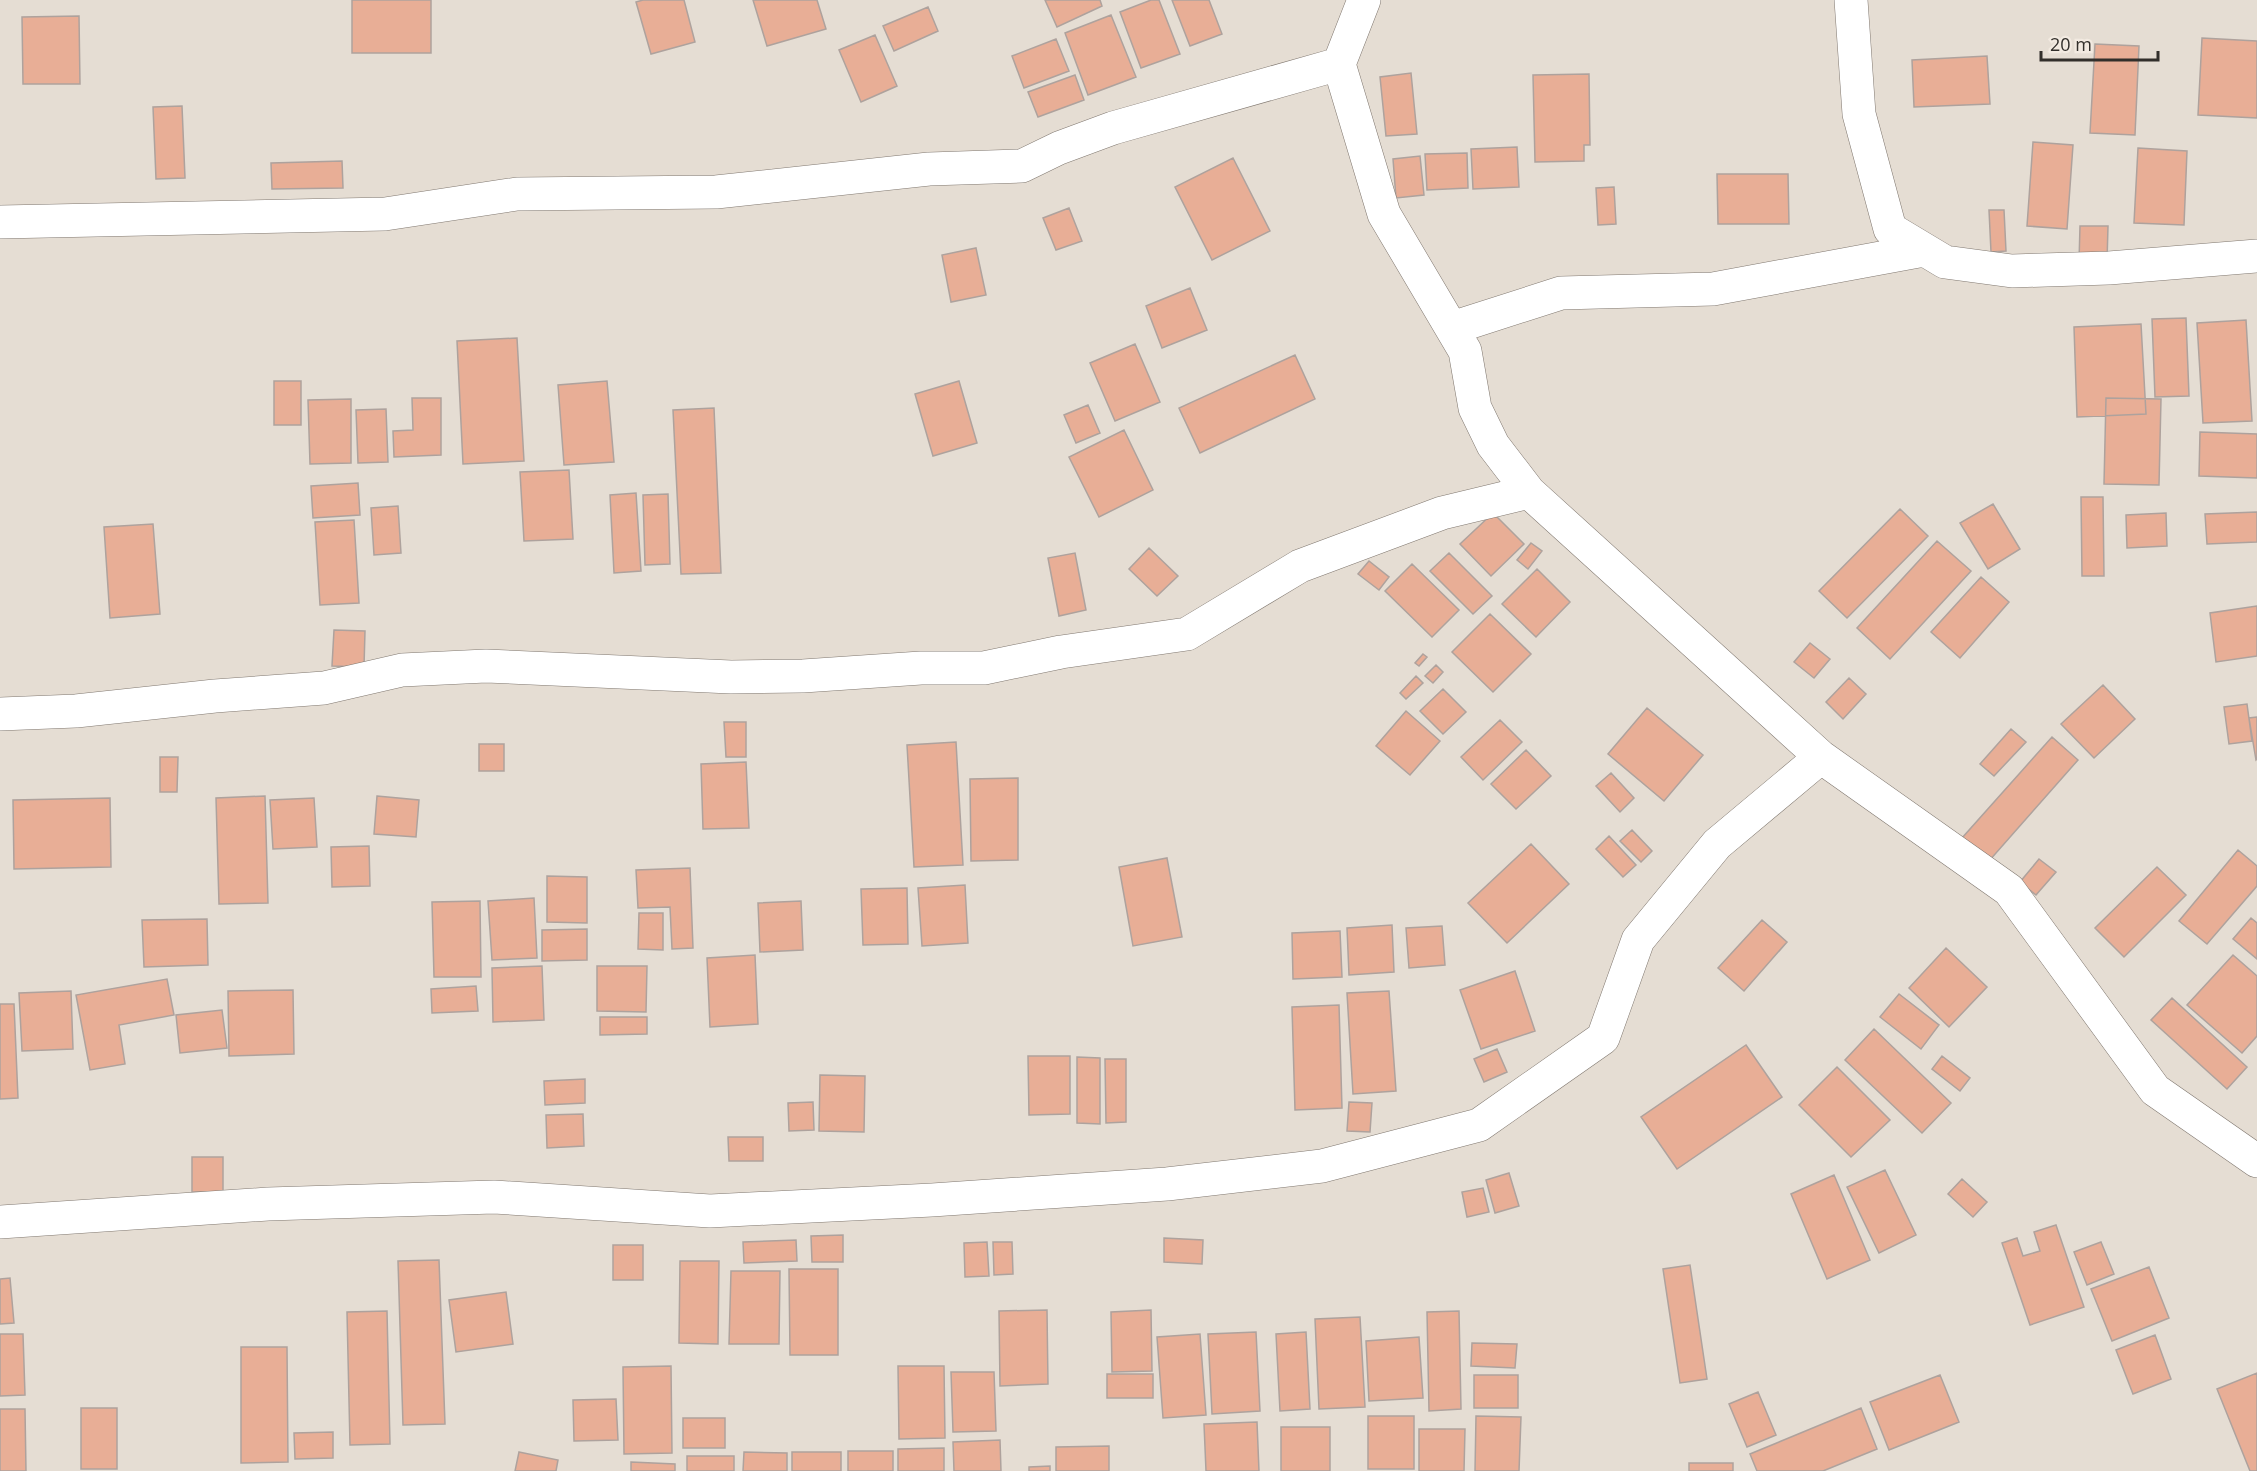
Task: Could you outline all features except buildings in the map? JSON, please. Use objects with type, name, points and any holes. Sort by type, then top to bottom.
[{"type":"street","points":[[1364,0],[1339,64],[1384,214],[1465,351],[1476,408],[1494,445],[1529,492],[1821,756],[2009,890],[2155,1090],[2257,1161]]},
{"type":"street","points":[[1851,0],[1859,114],[1890,229],[1945,262],[2013,271],[2109,268],[2257,256]]},
{"type":"street","points":[[0,222],[385,214],[517,194],[716,192],[930,168],[1022,166],[1059,148],[1113,128],[1339,64]]},
{"type":"street","points":[[1452,328],[1561,293],[1713,289],[1924,250]]},
{"type":"street","points":[[0,714],[76,711],[215,696],[324,688],[402,670],[486,666],[731,677],[803,676],[921,668],[984,668],[1061,652],[1187,634],[1300,566],[1442,513],[1529,492]]},
{"type":"street","points":[[0,1222],[268,1204],[494,1197],[721,1210],[932,1200],[1167,1184],[1334,1163],[1479,1125],[1604,1038],[1638,940],[1717,844],[1821,756]]}]
